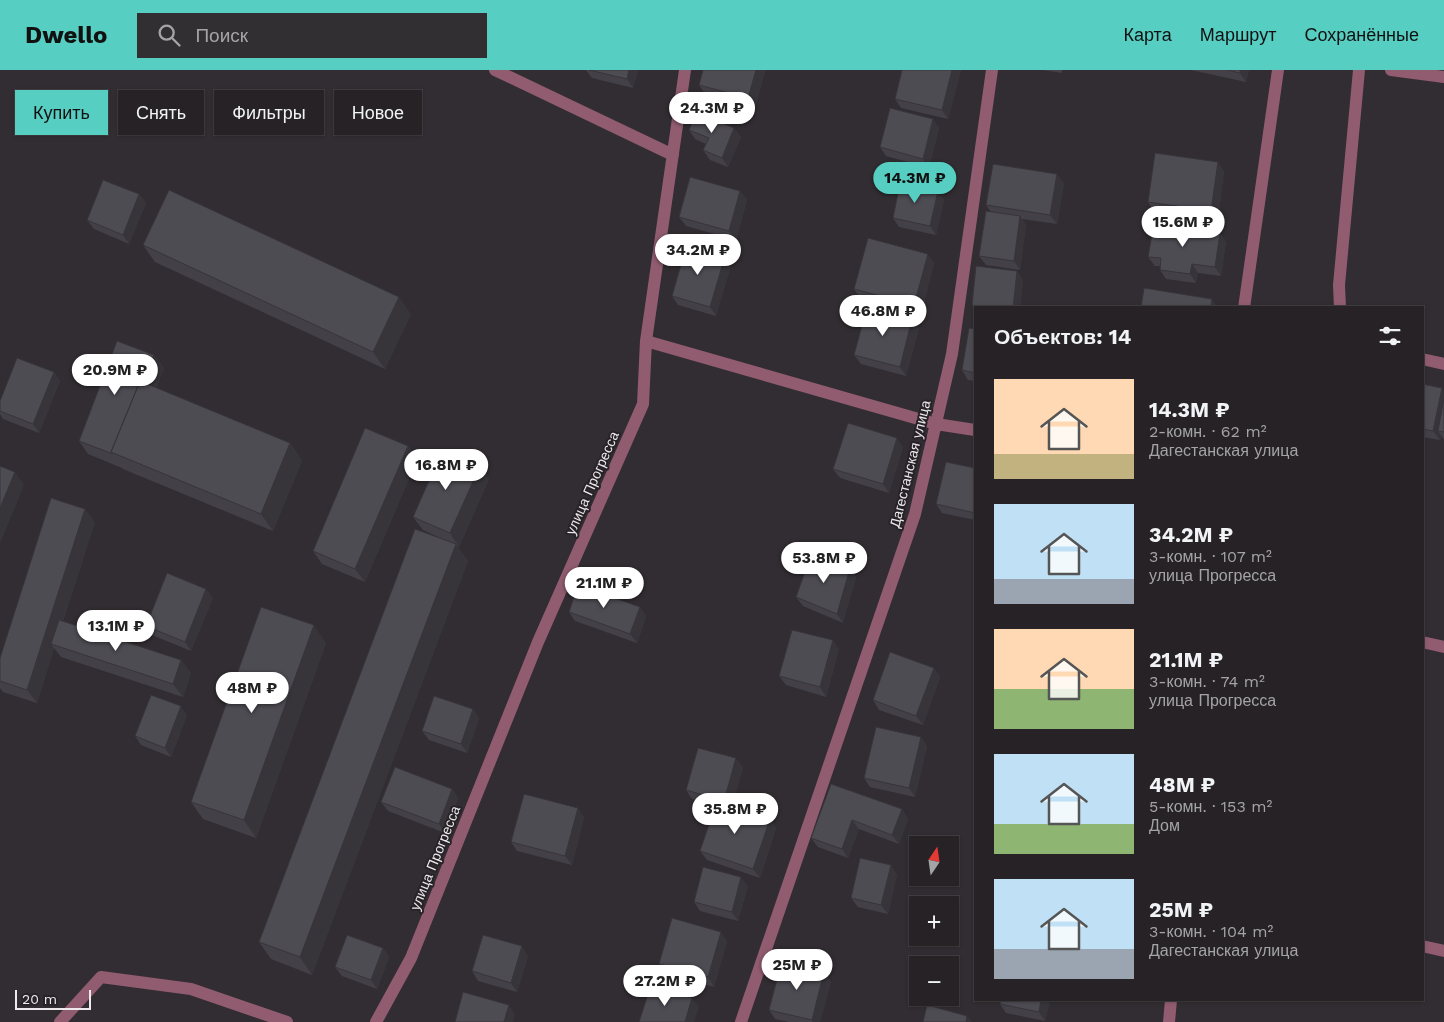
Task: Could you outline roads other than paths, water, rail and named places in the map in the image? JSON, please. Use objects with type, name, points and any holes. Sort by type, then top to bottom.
[{"type":"street","points":[[495,70],[673,155]]},
{"type":"street","name":"улица Прогресса","points":[[376,1022],[411,958],[538,642],[643,404],[646,341],[685,70]]},
{"type":"street","name":"Дагестанская улица","points":[[741,1022],[915,514],[952,354],[992,70]]},
{"type":"street","points":[[1244,306],[1278,70]]},
{"type":"street","points":[[1340,306],[1339,285],[1359,70]]},
{"type":"street","points":[[1391,70],[1444,77]]},
{"type":"street","points":[[646,341],[936,424],[974,430]]},
{"type":"street","points":[[1424,359],[1444,364]]},
{"type":"street","points":[[1424,642],[1444,647]]},
{"type":"street","points":[[1424,946],[1444,950]]},
{"type":"street","points":[[60,1022],[101,977],[191,988],[287,1022]]},
{"type":"street","points":[[1169,1022],[1171,1001]]}]
